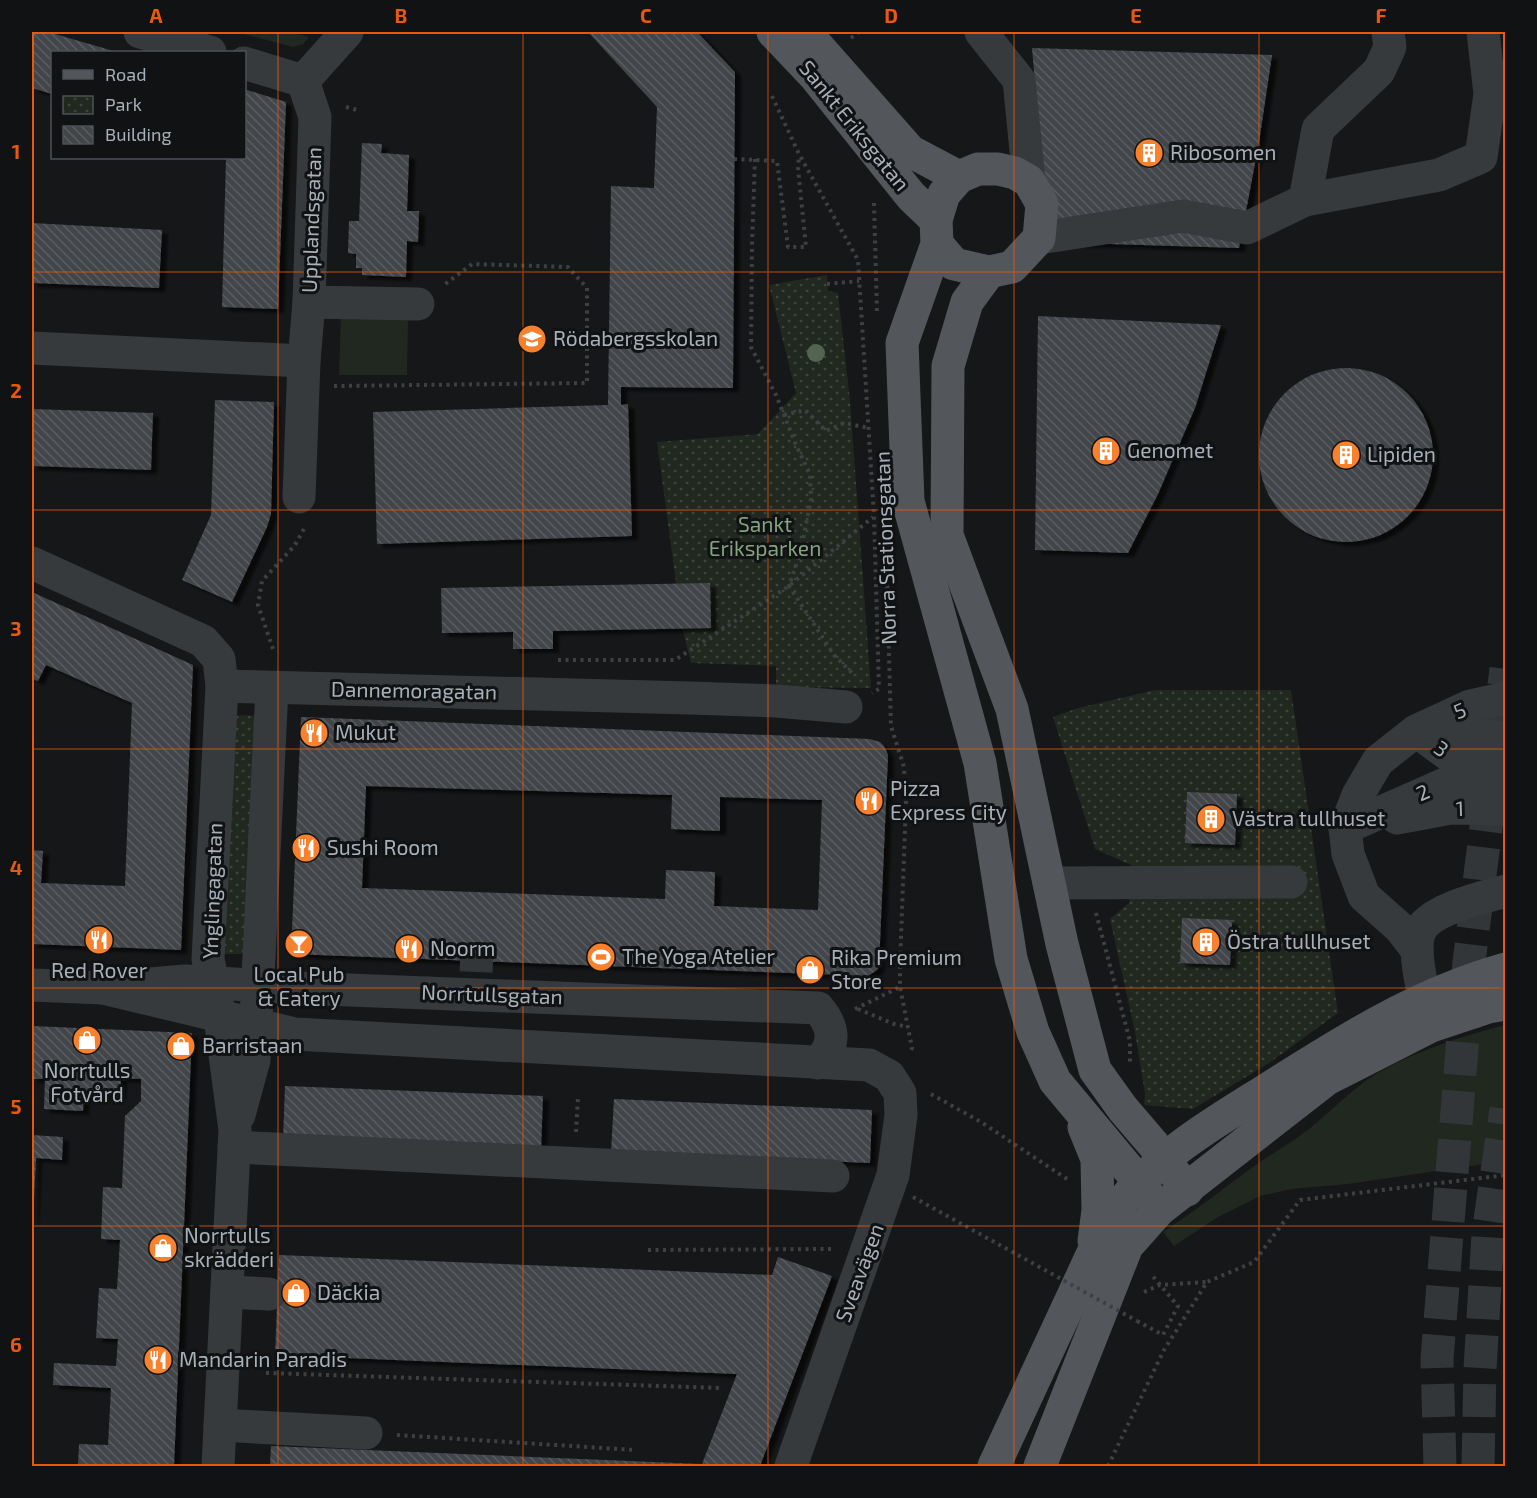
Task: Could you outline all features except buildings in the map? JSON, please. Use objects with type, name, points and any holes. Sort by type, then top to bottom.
[{"type":"main road","name":"Sankt Eriksgatan","points":[[773,32],[814,75],[937,232]]},
{"type":"main road","name":"Sankt Eriksgatan","points":[[805,32],[910,152],[959,177]]},
{"type":"main road","points":[[937,232],[954,264],[989,272],[1012,267],[1039,238],[1042,204],[1029,182],[1015,173],[998,169],[978,169],[959,177]]},
{"type":"main road","name":"Norra Stationsgatan","points":[[959,177],[944,194],[937,232],[903,343],[908,501],[980,763],[1011,959],[1033,1032],[1055,1081],[1077,1109]]},
{"type":"main road","points":[[989,272],[967,302],[948,366],[947,535],[1012,709],[1062,944],[1095,1070],[1187,1190]]},
{"type":"main road","points":[[1040,1467],[1127,1246],[1159,1210],[1327,1078],[1428,1012],[1506,969]]},
{"type":"main road","points":[[994,1467],[1092,1255],[1124,1200],[1164,1159],[1216,1121],[1355,1034],[1428,1012],[1506,1004]]},
{"type":"main road","points":[[1077,1109],[1140,1183],[1159,1210]]},
{"type":"main road","points":[[1077,1109],[1097,1159],[1098,1210],[1092,1255]]},
{"type":"main road","points":[[1123,1109],[1152,1125],[1183,1126],[1216,1121]]},
{"type":"street","points":[[140,32],[206,51]]},
{"type":"street","points":[[246,64],[303,81],[347,32]]},
{"type":"street","points":[[979,32],[1008,86],[1006,147],[998,169]]},
{"type":"street","points":[[979,32],[1019,80],[1029,182]]},
{"type":"street","points":[[1305,200],[1318,129],[1379,71],[1389,47],[1388,32]]},
{"type":"street","points":[[1039,238],[1183,216],[1247,228],[1305,200],[1439,175],[1481,157],[1490,94],[1483,32]]},
{"type":"street","name":"Upplandsgatan","points":[[303,81],[315,117],[309,302],[304,361],[303,510]]},
{"type":"street","points":[[309,302],[418,304]]},
{"type":"street","points":[[32,348],[304,361]]},
{"type":"street","points":[[32,563],[203,641],[219,659],[222,686]]},
{"type":"street","name":"Dannemoragatan","points":[[222,686],[776,701],[851,692]]},
{"type":"street","name":"Ynglingagatan","points":[[218,1467],[234,1138],[220,1017],[208,959],[222,686]]},
{"type":"street","name":"Ynglingagatan","points":[[234,1138],[254,1060],[272,688]]},
{"type":"street","name":"5","points":[[1345,828],[1358,795],[1378,761],[1416,731],[1470,706],[1506,698]]},
{"type":"street","points":[[1416,731],[1506,738]]},
{"type":"street","name":"3","points":[[1416,731],[1453,758],[1506,760]]},
{"type":"street","name":"2","points":[[1345,828],[1447,783],[1506,785]]},
{"type":"street","name":"1","points":[[1345,828],[1451,808],[1506,809]]},
{"type":"street","points":[[1345,828],[1348,854],[1364,896],[1400,928],[1417,950]]},
{"type":"street","points":[[1049,883],[1291,882]]},
{"type":"street","points":[[1428,1012],[1417,950],[1419,933],[1424,924],[1437,915],[1468,902],[1506,891]]},
{"type":"street","name":"Norrtullsgatan","points":[[32,985],[103,988],[185,981],[257,986],[475,983],[818,1008],[828,1019],[832,1037],[827,1053],[818,1063]]},
{"type":"street","name":"Norrtullsgatan","points":[[103,988],[295,1034],[869,1065],[890,1076]]},
{"type":"street","name":"Sveavägen","points":[[791,1467],[893,1175],[901,1115],[900,1093],[890,1076]]},
{"type":"street","points":[[234,1138],[833,1176]]},
{"type":"street","points":[[226,1292],[269,1294]]},
{"type":"street","points":[[220,1425],[366,1433]]},
{"type":"path","points":[[772,96],[799,154],[858,260],[874,516],[879,689]]},
{"type":"path","points":[[734,159],[777,161],[788,247],[806,247],[798,168],[799,154]]},
{"type":"path","points":[[755,159],[751,347],[776,395],[810,474],[811,499],[801,550],[789,586]]},
{"type":"path","points":[[874,200],[878,315]]},
{"type":"path","points":[[342,386],[587,383],[587,288],[568,267],[472,264],[418,304]]},
{"type":"path","points":[[827,284],[859,281]]},
{"type":"path","points":[[784,416],[806,410],[826,431],[844,423],[869,428]]},
{"type":"path","points":[[273,649],[258,605],[262,581],[295,545],[303,510]]},
{"type":"path","points":[[548,660],[675,660],[789,586],[874,516]]},
{"type":"path","name":"Norra Stationsgatan","points":[[886,543],[891,726],[904,767],[906,802],[900,987],[908,1027],[894,1024],[858,1009],[900,987]]},
{"type":"path","points":[[789,586],[834,655],[851,692]]},
{"type":"path","points":[[1088,882],[1130,1041],[1130,1074]]},
{"type":"path","points":[[922,1090],[981,1122],[1072,1183]]},
{"type":"path","points":[[913,1197],[1163,1335],[1178,1306],[1160,1285],[1207,1282],[1254,1262],[1300,1200],[1506,1175]]},
{"type":"path","points":[[648,1250],[868,1250]]},
{"type":"path","points":[[1108,1467],[1164,1350],[1207,1282]]},
{"type":"path","points":[[266,1373],[721,1389]]},
{"type":"path","points":[[366,1433],[635,1450]]},
{"type":"green space","points":[[236,32],[292,32],[309,37],[303,44],[293,47]]},
{"type":"green space","name":"Sankt Eriksparken","points":[[827,275],[828,291],[838,293],[850,401],[871,688],[776,687],[776,666],[691,663],[682,627],[657,442],[758,434],[796,393],[769,285]]},
{"type":"green space","points":[[341,314],[408,317],[407,375],[339,375]]},
{"type":"green space","points":[[1155,690],[1291,690],[1338,1013],[1269,1063],[1193,1109],[1144,1105],[1145,1094],[1135,1032],[1110,919],[1129,903],[1131,865],[1095,849],[1053,717],[1078,708]]},
{"type":"green space","points":[[226,715],[265,716],[254,954],[214,954]]},
{"type":"green space","points":[[1505,1025],[1505,1161],[1348,1184],[1292,1189],[1260,1196],[1218,1217],[1174,1246],[1163,1232],[1303,1133],[1373,1076],[1405,1059],[1438,1046]]},
{"type":"tunnel","points":[[1440,1466],[1437,1359],[1469,962],[1506,669]]},
{"type":"tunnel","points":[[476,972],[477,953]]},
{"type":"tunnel","points":[[1478,1466],[1480,1369],[1488,1234],[1506,1109]]},
{"type":"place","name":"Ribosomen","points":[[1149,153]]},
{"type":"place","name":"Rödabergsskolan","points":[[532,339]]},
{"type":"place","name":"Genomet","points":[[1106,451]]},
{"type":"place","name":"Lipiden","points":[[1346,455]]},
{"type":"place","name":"Mukut","points":[[314,733]]},
{"type":"place","name":"Pizza Express City","points":[[869,801]]},
{"type":"place","name":"Västra tullhuset","points":[[1211,819]]},
{"type":"place","name":"Sushi Room","points":[[306,848]]},
{"type":"place","name":"Red Rover","points":[[99,940]]},
{"type":"place","name":"Östra tullhuset","points":[[1206,942]]},
{"type":"place","name":"Local Pub & Eatery","points":[[299,944]]},
{"type":"place","name":"Noorm","points":[[409,949]]},
{"type":"place","name":"The Yoga Atelier","points":[[601,957]]},
{"type":"place","name":"Rika Premium Store","points":[[810,970]]},
{"type":"place","name":"Norrtulls Fotvård","points":[[87,1040]]},
{"type":"place","name":"Barristaan","points":[[181,1046]]},
{"type":"place","name":"Norrtulls skrädderi","points":[[163,1248]]},
{"type":"place","name":"Däckia","points":[[296,1293]]},
{"type":"place","name":"Mandarin Paradis","points":[[158,1360]]}]
